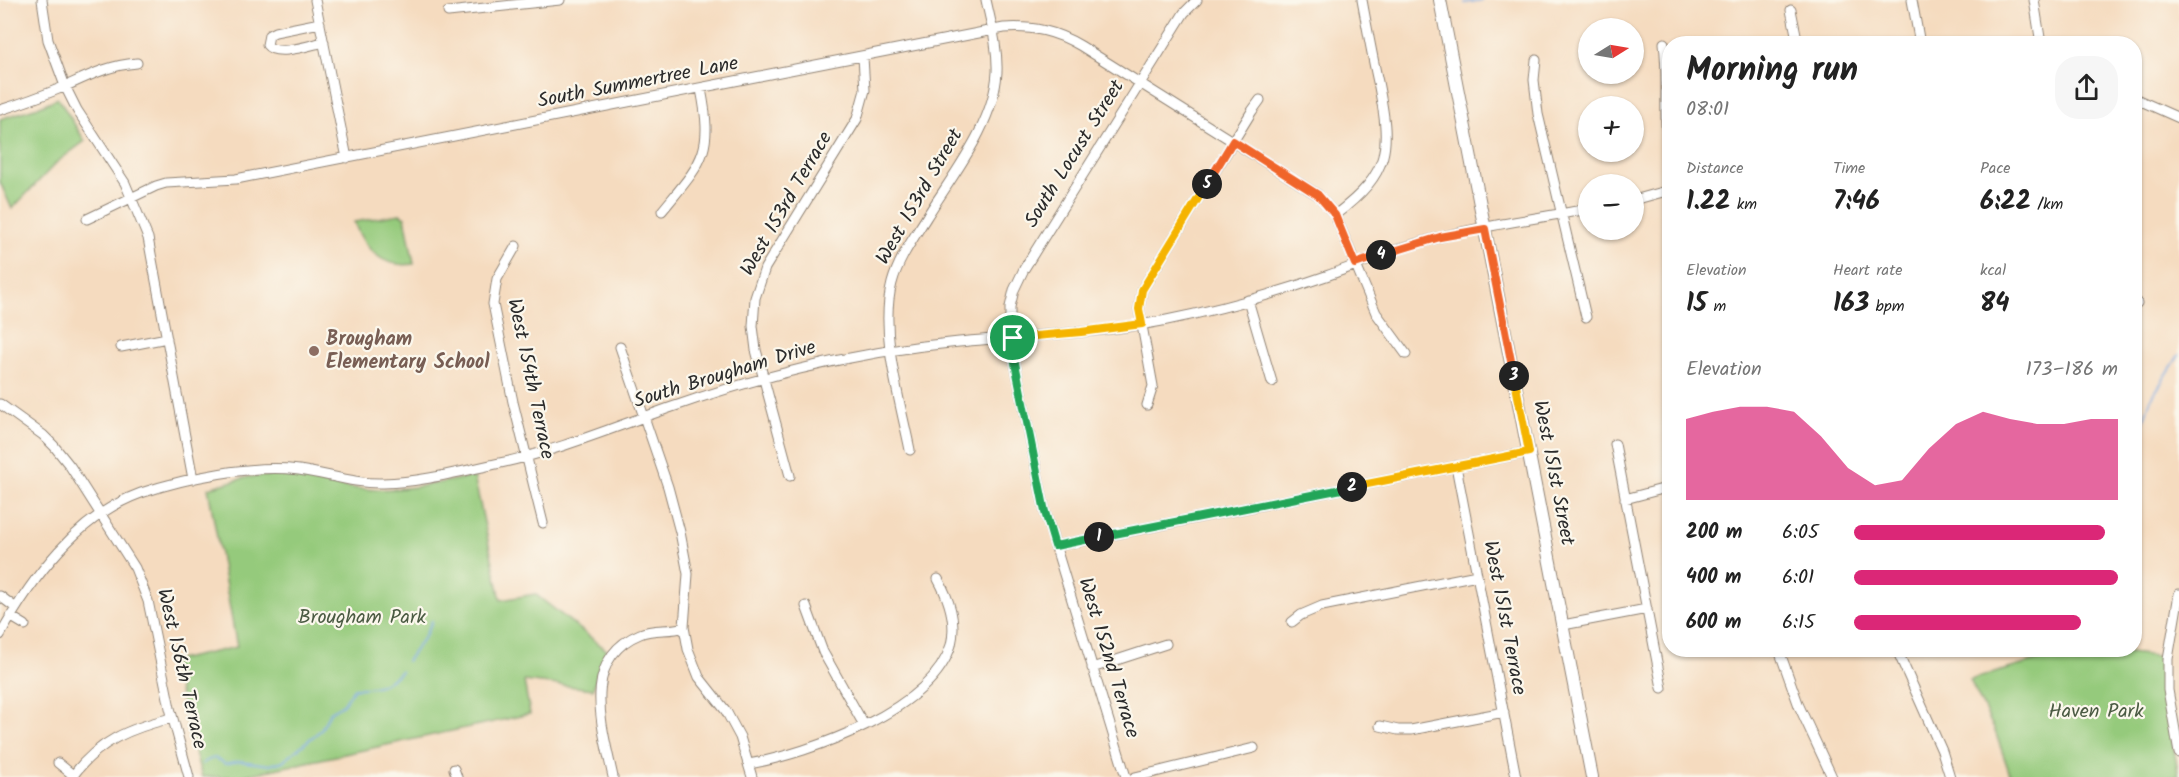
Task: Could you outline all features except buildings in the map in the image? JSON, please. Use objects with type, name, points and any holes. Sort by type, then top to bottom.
[{"type":"main road","name":"West 151st Street","points":[[1440,0],[1592,777]]},
{"type":"street","points":[[42,0],[48,40],[64,86],[125,183],[148,238],[193,479]]},
{"type":"street","points":[[315,0],[347,158]]},
{"type":"street","points":[[448,12],[560,0]]},
{"type":"street","name":"West 153rd Street","points":[[910,450],[891,351],[887,319],[889,297],[899,263],[978,135],[989,111],[997,71],[993,31],[986,0]]},
{"type":"street","name":"South Locust Street","points":[[1013,338],[1010,329],[1010,307],[1020,275],[1184,13],[1197,0]]},
{"type":"street","points":[[1362,0],[1385,122],[1385,145],[1382,159],[1372,182],[1335,215],[1376,313],[1406,354]]},
{"type":"street","points":[[1912,0],[1919,36]]},
{"type":"street","points":[[2034,0],[2040,36]]},
{"type":"street","points":[[1791,10],[1796,36]]},
{"type":"street","points":[[320,23],[274,32],[269,35],[267,45],[270,49],[280,51],[324,42]]},
{"type":"street","name":"South Summertree Lane","points":[[87,219],[166,183],[236,179],[1020,27],[1052,32],[1068,38],[1318,195],[1335,215]]},
{"type":"street","name":"West 153rd Terrace","points":[[790,476],[753,326],[758,286],[765,268],[857,119],[865,90],[863,57]]},
{"type":"street","points":[[1536,60],[1536,101],[1560,214],[1586,317]]},
{"type":"street","points":[[0,110],[29,101],[106,68],[137,63]]},
{"type":"street","points":[[662,211],[691,176],[703,155],[707,140],[707,124],[701,89]]},
{"type":"street","points":[[1147,405],[1153,386],[1139,309],[1142,290],[1260,100]]},
{"type":"street","points":[[2142,102],[2179,118]]},
{"type":"street","points":[[1644,197],[1662,192]]},
{"type":"street","name":"South Brougham Drive","points":[[0,635],[10,616],[65,545],[100,514],[118,502],[138,494],[193,479],[250,470],[281,469],[305,471],[352,481],[406,482],[527,456],[764,378],[891,351],[1081,332],[1142,324],[1203,312],[1329,275],[1418,243],[1578,211]]},
{"type":"street","name":"West 154th Terrace","points":[[516,246],[497,279],[493,304],[513,402],[543,523]]},
{"type":"street","points":[[1248,300],[1272,382]]},
{"type":"street","points":[[121,347],[167,338]]},
{"type":"street","name":"West 152nd Terrace","points":[[1013,338],[1016,369],[1045,512],[1126,777]]},
{"type":"street","points":[[620,347],[668,487],[686,566],[688,586],[684,627],[688,649],[699,677],[734,723],[752,777]]},
{"type":"street","name":"West 156th Terrace","points":[[0,405],[54,446],[135,568],[148,601],[172,718],[189,777]]},
{"type":"street","points":[[1615,444],[1662,688]]},
{"type":"street","points":[[1055,546],[1529,452]]},
{"type":"street","name":"West 151st Terrace","points":[[1456,466],[1516,777]]},
{"type":"street","points":[[1625,499],[1662,489]]},
{"type":"street","points":[[1292,622],[1301,615],[1322,606],[1477,575]]},
{"type":"street","points":[[749,764],[788,756],[831,741],[864,726],[881,717],[930,680],[940,668],[951,643],[952,614],[949,600],[938,579]]},
{"type":"street","points":[[2179,594],[2168,659],[2168,690],[2177,731],[2179,753]]},
{"type":"street","points":[[0,596],[16,608]]},
{"type":"street","points":[[806,606],[823,652],[864,726]]},
{"type":"street","points":[[1563,625],[1647,609]]},
{"type":"street","points":[[10,616],[25,625]]},
{"type":"street","points":[[613,777],[599,702],[605,667],[618,648],[639,634],[650,630],[675,630],[684,627]]},
{"type":"street","points":[[1092,668],[1166,644]]},
{"type":"street","points":[[1782,657],[1799,706],[1832,777]]},
{"type":"street","points":[[1899,657],[1942,751],[1950,777]]},
{"type":"street","points":[[1380,726],[1411,730],[1504,712]]},
{"type":"street","points":[[58,763],[73,776],[96,751],[121,734],[146,724],[172,718]]},
{"type":"street","points":[[1135,777],[1254,748]]},
{"type":"green space","points":[[58,98],[85,141],[57,162],[12,209],[0,182],[0,119]]},
{"type":"green space","points":[[400,214],[405,217],[414,264],[393,263],[376,255],[363,241],[354,222]]},
{"type":"green space","name":"Brougham Park","points":[[278,475],[378,490],[419,486],[474,476],[501,600],[535,594],[608,651],[598,671],[593,689],[524,681],[530,714],[238,777],[202,777],[185,719],[173,661],[237,647],[208,488],[248,477]]},
{"type":"green space","name":"Haven Park","points":[[2142,655],[2163,657],[2163,689],[2179,777],[2011,777],[1995,731],[1970,680],[2050,657],[2142,657]]},
{"type":"waterway","points":[[1465,3],[1482,0]]},
{"type":"waterway","points":[[2142,425],[2151,399],[2179,355]]},
{"type":"waterway","points":[[407,661],[425,636],[432,621]]},
{"type":"waterway","points":[[202,764],[213,758],[225,764],[239,761],[270,765],[283,761],[321,730],[330,712],[343,704],[354,688],[380,685],[391,680],[401,671]]},
{"type":"place","name":"Brougham Elementary School","points":[[314,351]]},
{"type":"route","points":[[1233,141],[1318,195],[1335,215],[1355,264],[1440,237],[1485,229],[1529,452],[1055,546],[1045,512],[1014,358],[1013,338],[1123,328],[1142,324],[1139,309],[1142,290],[1233,141]]}]
